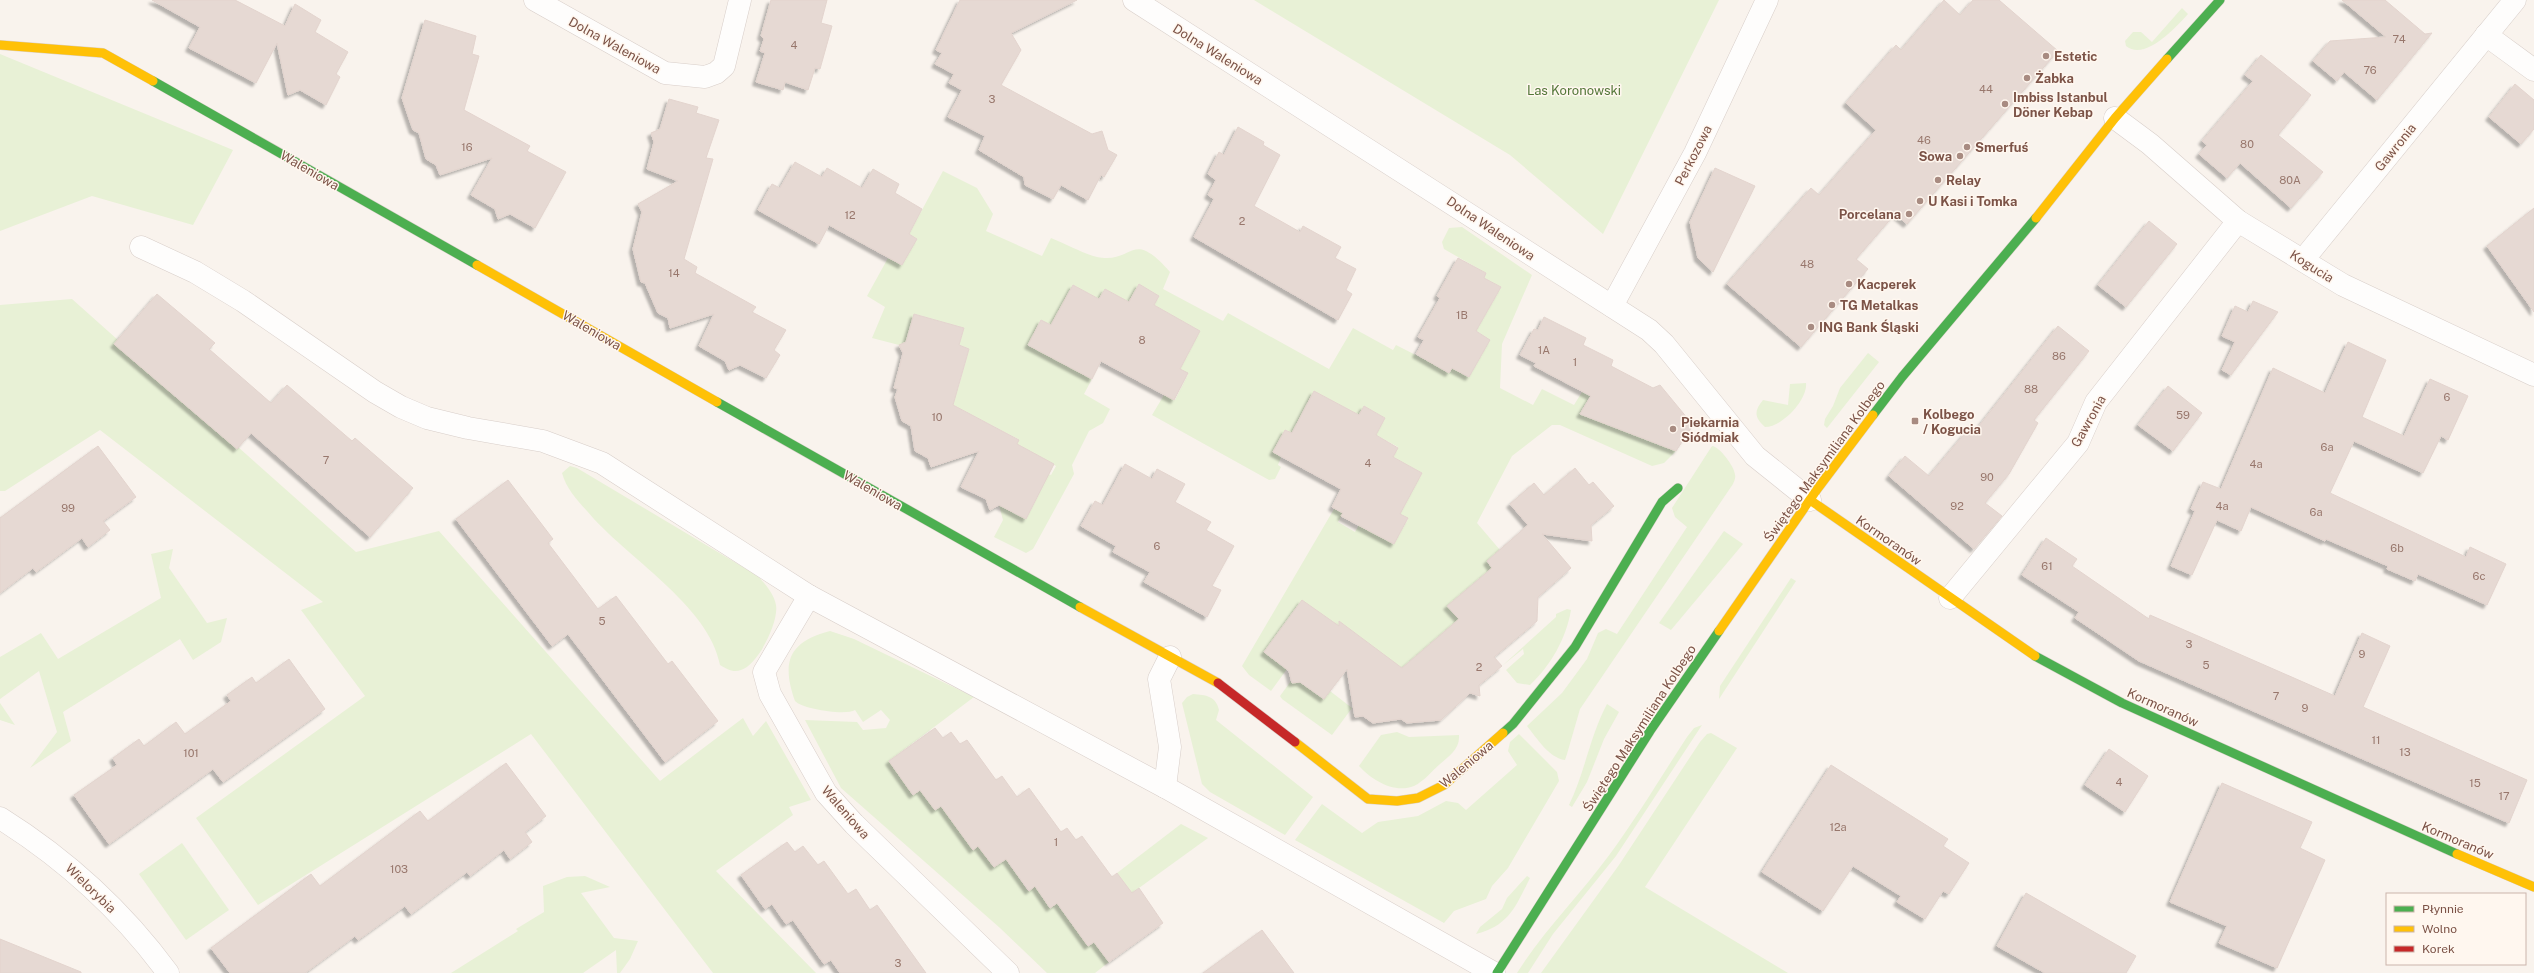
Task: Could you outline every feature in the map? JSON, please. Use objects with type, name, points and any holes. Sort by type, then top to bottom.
[{"type":"street","name":"Dolna Waleniowa","points":[[535,0],[665,73],[705,77],[716,73],[724,66],[740,0]]},
{"type":"street","name":"Dolna Waleniowa","points":[[1134,0],[1449,200],[1541,263],[1649,330],[1664,344],[1755,456],[1810,500]]},
{"type":"street","name":"Perkozowa","points":[[1612,306],[1695,153],[1767,0]]},
{"type":"street","name":"Świętego Maksymiliana Kolbego","points":[[1495,973],[1650,731],[1810,500],[1902,377],[2036,218],[2115,118],[2220,0]]},
{"type":"street","name":"Gawronia","points":[[2304,260],[2515,0]]},
{"type":"street","points":[[2486,34],[2534,70]]},
{"type":"street","name":"Waleniowa","points":[[0,45],[103,53],[1223,686],[1368,799],[1396,801],[1418,798],[1444,785],[1515,722],[1575,647],[1662,502],[1678,488]]},
{"type":"street","name":"Kogucia","points":[[2115,118],[2150,144],[2238,221],[2344,285],[2534,375]]},
{"type":"street","name":"Gawronia","points":[[1950,598],[2078,443],[2096,402],[2238,221]]},
{"type":"street","points":[[141,247],[195,272],[244,302],[375,392],[401,407],[427,418],[468,428],[543,441],[602,463],[809,596],[1165,787],[1495,973]]},
{"type":"street","name":"Kormoranów","points":[[1810,500],[2040,659],[2122,703],[2386,823],[2534,886]]},
{"type":"street","name":"Waleniowa","points":[[809,596],[764,672],[770,694],[826,793],[854,824],[1008,973]]},
{"type":"street","points":[[1165,787],[1170,747],[1160,679],[1170,657]]},
{"type":"street","name":"Wielorybia","points":[[0,818],[33,839],[92,886],[168,973]]},
{"type":"green space","name":"Las Koronowski","points":[[1254,0],[1719,0],[1603,234],[1510,155]]},
{"type":"green space","points":[[2182,8],[2188,14],[2169,34],[2151,46],[2142,49],[2134,50],[2126,46],[2125,41],[2133,32],[2141,32],[2152,42]]},
{"type":"green space","points":[[0,54],[233,150],[193,225],[92,196],[0,231]]},
{"type":"green space","points":[[943,171],[977,188],[993,214],[986,231],[1042,256],[1051,238],[1097,257],[1109,258],[1139,249],[1147,251],[1157,258],[1170,272],[1163,289],[1223,321],[1228,313],[1329,369],[1353,328],[1393,350],[1396,345],[1449,372],[1452,368],[1469,377],[1481,356],[1481,334],[1476,331],[1501,287],[1484,278],[1486,273],[1444,249],[1442,242],[1449,228],[1462,227],[1532,275],[1502,344],[1500,388],[1533,405],[1542,389],[1574,405],[1582,392],[1590,396],[1580,414],[1676,451],[1664,463],[1652,466],[1560,425],[1552,425],[1512,456],[1477,523],[1500,550],[1487,561],[1492,568],[1448,606],[1464,626],[1409,674],[1341,623],[1333,634],[1264,652],[1287,669],[1271,691],[1249,675],[1242,666],[1334,509],[1343,513],[1338,522],[1355,532],[1359,525],[1394,544],[1408,519],[1400,514],[1422,473],[1393,457],[1398,447],[1376,435],[1385,418],[1364,406],[1359,415],[1314,391],[1292,433],[1285,430],[1273,452],[1281,457],[1278,465],[1281,467],[1275,479],[1269,480],[1152,415],[1164,395],[1175,400],[1188,374],[1180,369],[1200,331],[1154,305],[1159,296],[1139,284],[1129,302],[1105,289],[1099,299],[1073,285],[1051,325],[1041,320],[1028,345],[1092,379],[1084,394],[1110,409],[1103,423],[1089,431],[1072,465],[1074,474],[1033,549],[1026,553],[994,537],[1003,520],[999,505],[1026,519],[1039,494],[1044,472],[1051,475],[1056,466],[1030,451],[1012,453],[1018,439],[943,400],[958,389],[969,349],[959,345],[964,328],[915,314],[906,342],[899,345],[872,338],[885,307],[867,296],[888,258],[902,265],[917,239],[909,234]]},
{"type":"green space","points":[[72,299],[356,552],[439,531],[660,781],[743,718],[753,736],[766,721],[811,800],[789,807],[793,815],[716,871],[816,973],[713,973],[531,734],[258,905],[196,818],[365,696],[301,610],[323,602],[100,430],[5,491],[0,491],[0,305]]},
{"type":"green space","points":[[1868,353],[1879,362],[1827,428],[1824,425],[1825,419],[1833,406],[1840,388]]},
{"type":"green space","points":[[1806,383],[1806,389],[1803,397],[1793,411],[1772,426],[1765,427],[1761,423],[1756,414],[1758,407],[1763,400],[1788,405],[1790,384]]},
{"type":"green space","points":[[1712,446],[1719,449],[1730,462],[1734,471],[1735,480],[1580,709],[1565,760],[1559,758],[1543,746],[1527,726],[1562,693],[1587,659],[1598,633],[1606,629],[1617,634],[1687,527],[1675,517],[1672,508]]},
{"type":"green space","points":[[570,466],[577,468],[758,576],[769,589],[773,597],[776,605],[776,612],[771,632],[766,642],[748,666],[741,670],[735,671],[720,665],[713,643],[700,622],[683,602],[603,528],[572,494],[562,473]]},
{"type":"green space","points":[[1724,531],[1743,544],[1671,630],[1659,623]]},
{"type":"green space","points":[[173,549],[169,568],[207,623],[227,618],[221,642],[193,660],[180,639],[63,712],[71,741],[30,768],[57,732],[39,671],[0,699],[0,657],[41,633],[58,659],[161,598],[151,554]]},
{"type":"green space","points":[[1791,578],[1796,581],[1719,699],[1720,686]]},
{"type":"green space","points":[[1567,609],[1571,610],[1569,621],[1556,651],[1545,669],[1530,685],[1517,683],[1506,670],[1524,654],[1523,649],[1502,666],[1556,617],[1556,614]]},
{"type":"green space","points":[[830,631],[854,639],[974,697],[889,761],[913,795],[920,790],[935,810],[941,806],[973,850],[978,846],[994,867],[1006,859],[1028,891],[1035,886],[1050,908],[1057,903],[1088,946],[1094,942],[1109,962],[1095,973],[1047,973],[1000,928],[841,788],[805,720],[857,722],[863,730],[886,728],[890,720],[881,710],[863,722],[855,710],[850,712],[824,711],[806,707],[795,701],[789,675],[789,664],[792,655],[797,647],[805,641]]},
{"type":"green space","points":[[1291,681],[1292,683],[1300,682],[1324,699],[1330,691],[1352,708],[1332,735],[1282,699],[1280,696]]},
{"type":"green space","points":[[1193,694],[1210,697],[1213,699],[1218,705],[1219,710],[1216,720],[1313,797],[1285,835],[1210,792],[1202,784],[1182,703],[1187,697]]},
{"type":"green space","points":[[0,703],[15,725],[0,720]]},
{"type":"green space","points":[[1607,704],[1619,712],[1604,739],[1587,782],[1572,807],[1569,805],[1575,792],[1596,729]]},
{"type":"green space","points":[[1702,725],[1616,856],[1553,934],[1528,973],[1517,973],[1550,927],[1587,884],[1610,854],[1687,737],[1694,728]]},
{"type":"green space","points":[[1397,732],[1409,737],[1459,735],[1459,740],[1451,755],[1421,782],[1406,788],[1391,787],[1377,781],[1359,766],[1381,735]]},
{"type":"green space","points":[[1711,733],[1737,748],[1645,887],[1788,973],[1541,973],[1619,865],[1700,742],[1707,734]]},
{"type":"green space","points":[[1519,734],[1557,772],[1559,781],[1508,868],[1492,886],[1486,899],[1454,911],[1444,923],[1295,840],[1322,804],[1362,833],[1378,822],[1418,816],[1446,801],[1458,803],[1466,810],[1517,765],[1508,751],[1510,742]]},
{"type":"green space","points":[[1181,824],[1208,838],[1132,893],[1117,873]]},
{"type":"green space","points":[[182,843],[229,910],[186,940],[139,874]]},
{"type":"green space","points":[[585,876],[610,887],[581,893],[614,938],[638,941],[630,959],[620,973],[617,973],[616,950],[583,973],[451,973],[518,931],[516,929],[544,912],[543,886],[567,877]]},
{"type":"green space","points":[[1527,876],[1530,878],[1510,914],[1496,926],[1476,934],[1480,927],[1502,909],[1507,898]]},
{"type":"building","points":[[152,0],[235,0],[285,26],[295,4],[321,20],[315,32],[348,52],[336,74],[340,77],[326,105],[300,90],[288,95],[277,43],[256,83],[189,48],[200,27]]},
{"type":"building","points":[[771,0],[827,0],[821,23],[832,26],[820,69],[815,68],[808,90],[785,82],[783,90],[756,82],[765,53],[760,51],[764,39],[761,36]]},
{"type":"building","points":[[960,0],[1077,0],[1011,33],[1021,50],[1001,85],[1092,134],[1102,131],[1108,150],[1117,155],[1104,177],[1101,175],[1088,200],[1061,185],[1053,199],[1025,185],[1024,177],[979,150],[985,136],[948,117],[962,90],[949,83],[954,74],[935,64],[942,53],[936,50]]},
{"type":"building","points":[[1944,0],[1960,15],[1973,0],[1999,0],[2058,51],[1907,224],[1895,214],[1856,259],[1868,269],[1801,347],[1727,284],[1811,188],[1819,195],[1876,130],[1846,103],[1896,45],[1901,50]]},
{"type":"building","points":[[2342,0],[2385,0],[2425,34],[2432,33],[2377,100],[2344,72],[2337,81],[2313,61],[2330,41],[2386,37]]},
{"type":"building","points":[[425,20],[476,36],[472,54],[479,56],[464,110],[530,146],[527,151],[566,172],[535,228],[510,214],[498,219],[495,209],[471,195],[492,158],[440,175],[436,165],[426,159],[419,133],[413,130],[402,98]]},
{"type":"building","points":[[2261,55],[2311,95],[2278,135],[2323,172],[2291,208],[2240,163],[2227,178],[2199,154],[2207,145],[2202,141],[2253,81],[2245,75]]},
{"type":"building","points":[[2515,84],[2534,100],[2534,129],[2521,144],[2489,117]]},
{"type":"building","points":[[669,99],[698,107],[696,113],[719,120],[706,158],[713,159],[684,259],[697,267],[695,273],[756,307],[752,312],[786,330],[774,350],[780,355],[766,378],[740,365],[729,370],[725,361],[699,346],[714,314],[670,328],[668,318],[658,313],[645,283],[641,282],[633,249],[642,212],[638,204],[678,181],[647,169],[654,142],[651,133],[660,129]]},
{"type":"building","points":[[1238,127],[1264,142],[1263,145],[1280,155],[1254,206],[1300,232],[1303,226],[1341,247],[1335,258],[1356,269],[1346,290],[1352,294],[1338,320],[1194,237],[1214,199],[1208,195],[1216,180],[1208,174],[1219,152],[1224,155]]},
{"type":"building","points":[[795,162],[822,177],[827,168],[862,188],[873,169],[899,184],[895,193],[922,209],[909,234],[917,239],[902,265],[829,225],[819,244],[758,210],[772,184],[780,188]]},
{"type":"building","points":[[1715,168],[1755,186],[1713,272],[1698,258],[1690,222]]},
{"type":"building","points":[[2534,208],[2534,312],[2487,246]]},
{"type":"building","points":[[2149,221],[2177,244],[2126,307],[2098,285]]},
{"type":"building","points":[[1458,258],[1486,273],[1484,278],[1501,287],[1476,331],[1490,340],[1469,377],[1452,368],[1449,373],[1416,354],[1424,340],[1418,337],[1440,298],[1437,296]]},
{"type":"building","points":[[1139,284],[1159,296],[1154,305],[1200,331],[1180,369],[1188,373],[1174,400],[1101,361],[1092,379],[1028,345],[1041,320],[1051,325],[1073,285],[1099,299],[1105,289],[1129,302]]},
{"type":"building","points":[[157,294],[215,343],[209,349],[271,403],[287,385],[352,441],[355,438],[413,488],[370,537],[251,433],[237,449],[114,344]]},
{"type":"building","points":[[2253,301],[2278,312],[2231,375],[2222,370],[2235,342],[2222,336],[2235,306],[2248,312]]},
{"type":"building","points":[[914,314],[964,328],[959,345],[969,349],[953,405],[1019,440],[1017,444],[1054,464],[1026,519],[999,505],[990,510],[986,499],[961,487],[979,451],[931,467],[928,458],[915,451],[911,426],[902,421],[895,397],[898,389],[894,388],[903,353],[899,345],[906,342]]},
{"type":"building","points":[[1544,317],[1586,338],[1583,345],[1613,360],[1611,366],[1653,388],[1660,385],[1693,425],[1676,451],[1580,414],[1591,396],[1534,366],[1536,363],[1520,355],[1534,329],[1538,330]]},
{"type":"building","points":[[2058,326],[2089,351],[2034,420],[2038,423],[2009,474],[1985,503],[2002,516],[1974,549],[1889,476],[1905,456],[1929,476],[1966,432],[1971,436]]},
{"type":"building","points":[[2348,342],[2386,360],[2362,417],[2404,436],[2430,379],[2468,396],[2448,440],[2441,436],[2423,473],[2354,441],[2330,493],[2466,557],[2470,547],[2506,564],[2487,605],[2418,574],[2415,581],[2387,569],[2388,566],[2326,539],[2325,541],[2251,507],[2241,531],[2217,520],[2192,575],[2171,566],[2195,511],[2191,509],[2203,482],[2221,489],[2273,368],[2325,393]]},
{"type":"building","points":[[2168,386],[2202,413],[2173,451],[2138,425]]},
{"type":"building","points":[[1314,391],[1359,415],[1364,406],[1385,418],[1376,435],[1398,448],[1393,457],[1422,473],[1400,514],[1408,518],[1394,544],[1341,516],[1343,513],[1332,507],[1341,489],[1273,452],[1285,430],[1292,433]]},
{"type":"building","points":[[98,446],[136,497],[103,521],[110,530],[88,547],[82,538],[36,572],[33,568],[0,593],[0,518]]},
{"type":"building","points":[[1125,464],[1152,479],[1157,469],[1185,484],[1175,502],[1211,522],[1206,530],[1234,546],[1212,586],[1221,590],[1207,617],[1144,582],[1150,572],[1113,552],[1116,546],[1081,526],[1095,501],[1103,505]]},
{"type":"building","points":[[1575,468],[1589,485],[1593,482],[1614,506],[1591,525],[1592,541],[1542,534],[1571,568],[1538,597],[1537,621],[1494,657],[1502,666],[1479,685],[1480,696],[1470,693],[1441,720],[1407,723],[1401,719],[1373,723],[1363,716],[1355,717],[1347,669],[1324,699],[1300,682],[1292,683],[1289,671],[1264,652],[1302,600],[1339,626],[1339,621],[1402,668],[1459,619],[1447,606],[1492,568],[1487,561],[1528,525],[1510,504],[1534,483],[1544,495]]},
{"type":"building","points":[[508,480],[553,539],[548,543],[598,609],[616,596],[668,664],[672,661],[718,721],[665,762],[568,634],[552,646],[456,519]]},
{"type":"building","points":[[2046,538],[2077,559],[2072,566],[2149,619],[2150,615],[2335,696],[2362,633],[2390,646],[2363,707],[2527,780],[2509,823],[2139,661],[2075,618],[2079,612],[2022,575]]},
{"type":"building","points":[[289,659],[325,709],[223,782],[213,769],[109,844],[74,795],[117,765],[113,758],[139,739],[144,746],[176,722],[185,734],[231,701],[227,695],[252,677],[256,683]]},
{"type":"building","points":[[935,728],[943,738],[951,732],[960,744],[967,740],[996,780],[1002,776],[1017,797],[1029,788],[1061,832],[1067,828],[1076,840],[1082,836],[1112,877],[1117,873],[1132,893],[1139,888],[1163,923],[1109,962],[1094,942],[1088,946],[1057,903],[1050,908],[1035,886],[1029,891],[1006,859],[994,867],[978,846],[973,850],[941,806],[935,810],[920,790],[913,795],[889,761]]},
{"type":"building","points":[[2109,749],[2148,776],[2125,812],[2085,785]]},
{"type":"building","points":[[506,763],[546,816],[525,832],[532,842],[510,859],[504,850],[470,876],[467,872],[411,914],[405,906],[358,940],[355,936],[305,973],[230,973],[211,948],[311,874],[320,886],[420,811],[428,821]]},
{"type":"building","points":[[1831,765],[1948,839],[1943,846],[1969,863],[1949,894],[1943,891],[1925,919],[1897,902],[1901,896],[1853,866],[1823,911],[1762,872]]},
{"type":"building","points":[[2222,783],[2312,822],[2300,848],[2325,860],[2277,968],[2219,943],[2227,926],[2170,902]]},
{"type":"building","points":[[787,842],[795,852],[803,846],[818,865],[824,861],[848,894],[856,889],[870,910],[877,905],[926,973],[840,973],[831,960],[824,964],[793,920],[786,924],[772,904],[765,909],[741,875]]},
{"type":"building","points":[[2026,893],[2136,956],[2126,973],[2045,973],[1997,946]]},
{"type":"building","points":[[1262,930],[1294,973],[1203,973]]},
{"type":"building","points":[[0,939],[81,972],[81,973],[0,973]]},
{"type":"traffic: fast","points":[[2167,59],[2220,0]]},
{"type":"traffic: fast","points":[[153,81],[477,265]]},
{"type":"traffic: fast","points":[[1873,415],[1902,377],[2036,218]]},
{"type":"traffic: fast","points":[[717,402],[1080,607]]},
{"type":"traffic: fast","points":[[1503,733],[1513,724],[1575,647],[1662,502],[1678,488]]},
{"type":"traffic: fast","points":[[1497,973],[1650,731],[1719,631]]},
{"type":"traffic: fast","points":[[2035,656],[2122,703],[2457,854]]},
{"type":"traffic: slow","points":[[0,45],[103,53],[153,81]]},
{"type":"traffic: slow","points":[[2036,218],[2115,118],[2167,59]]},
{"type":"traffic: slow","points":[[477,265],[717,402]]},
{"type":"traffic: slow","points":[[1719,631],[1818,488],[1873,415]]},
{"type":"traffic: slow","points":[[1810,500],[2035,656]]},
{"type":"traffic: slow","points":[[1080,607],[1218,683]]},
{"type":"traffic: slow","points":[[1295,742],[1368,799],[1397,801],[1418,798],[1444,785],[1503,733]]},
{"type":"traffic: slow","points":[[2457,854],[2534,887]]},
{"type":"traffic: jam","points":[[1218,683],[1295,742]]},
{"type":"place","name":"Estetic","points":[[2046,56]]},
{"type":"place","name":"Żabka","points":[[2027,78]]},
{"type":"place","name":"Imbiss Istanbul Döner Kebap","points":[[2005,104]]},
{"type":"place","name":"Smerfuś","points":[[1967,147]]},
{"type":"place","name":"Sowa","points":[[1960,156]]},
{"type":"place","name":"Relay","points":[[1938,180]]},
{"type":"place","name":"U Kasi i Tomka","points":[[1920,201]]},
{"type":"place","name":"Porcelana","points":[[1909,214]]},
{"type":"place","name":"Kacperek","points":[[1849,284]]},
{"type":"place","name":"TG Metalkas","points":[[1832,305]]},
{"type":"place","name":"ING Bank Śląski","points":[[1811,327]]},
{"type":"place","name":"Kolbego / Kogucia","points":[[1915,421]]},
{"type":"place","name":"Piekarnia Siódmiak","points":[[1673,429]]}]
